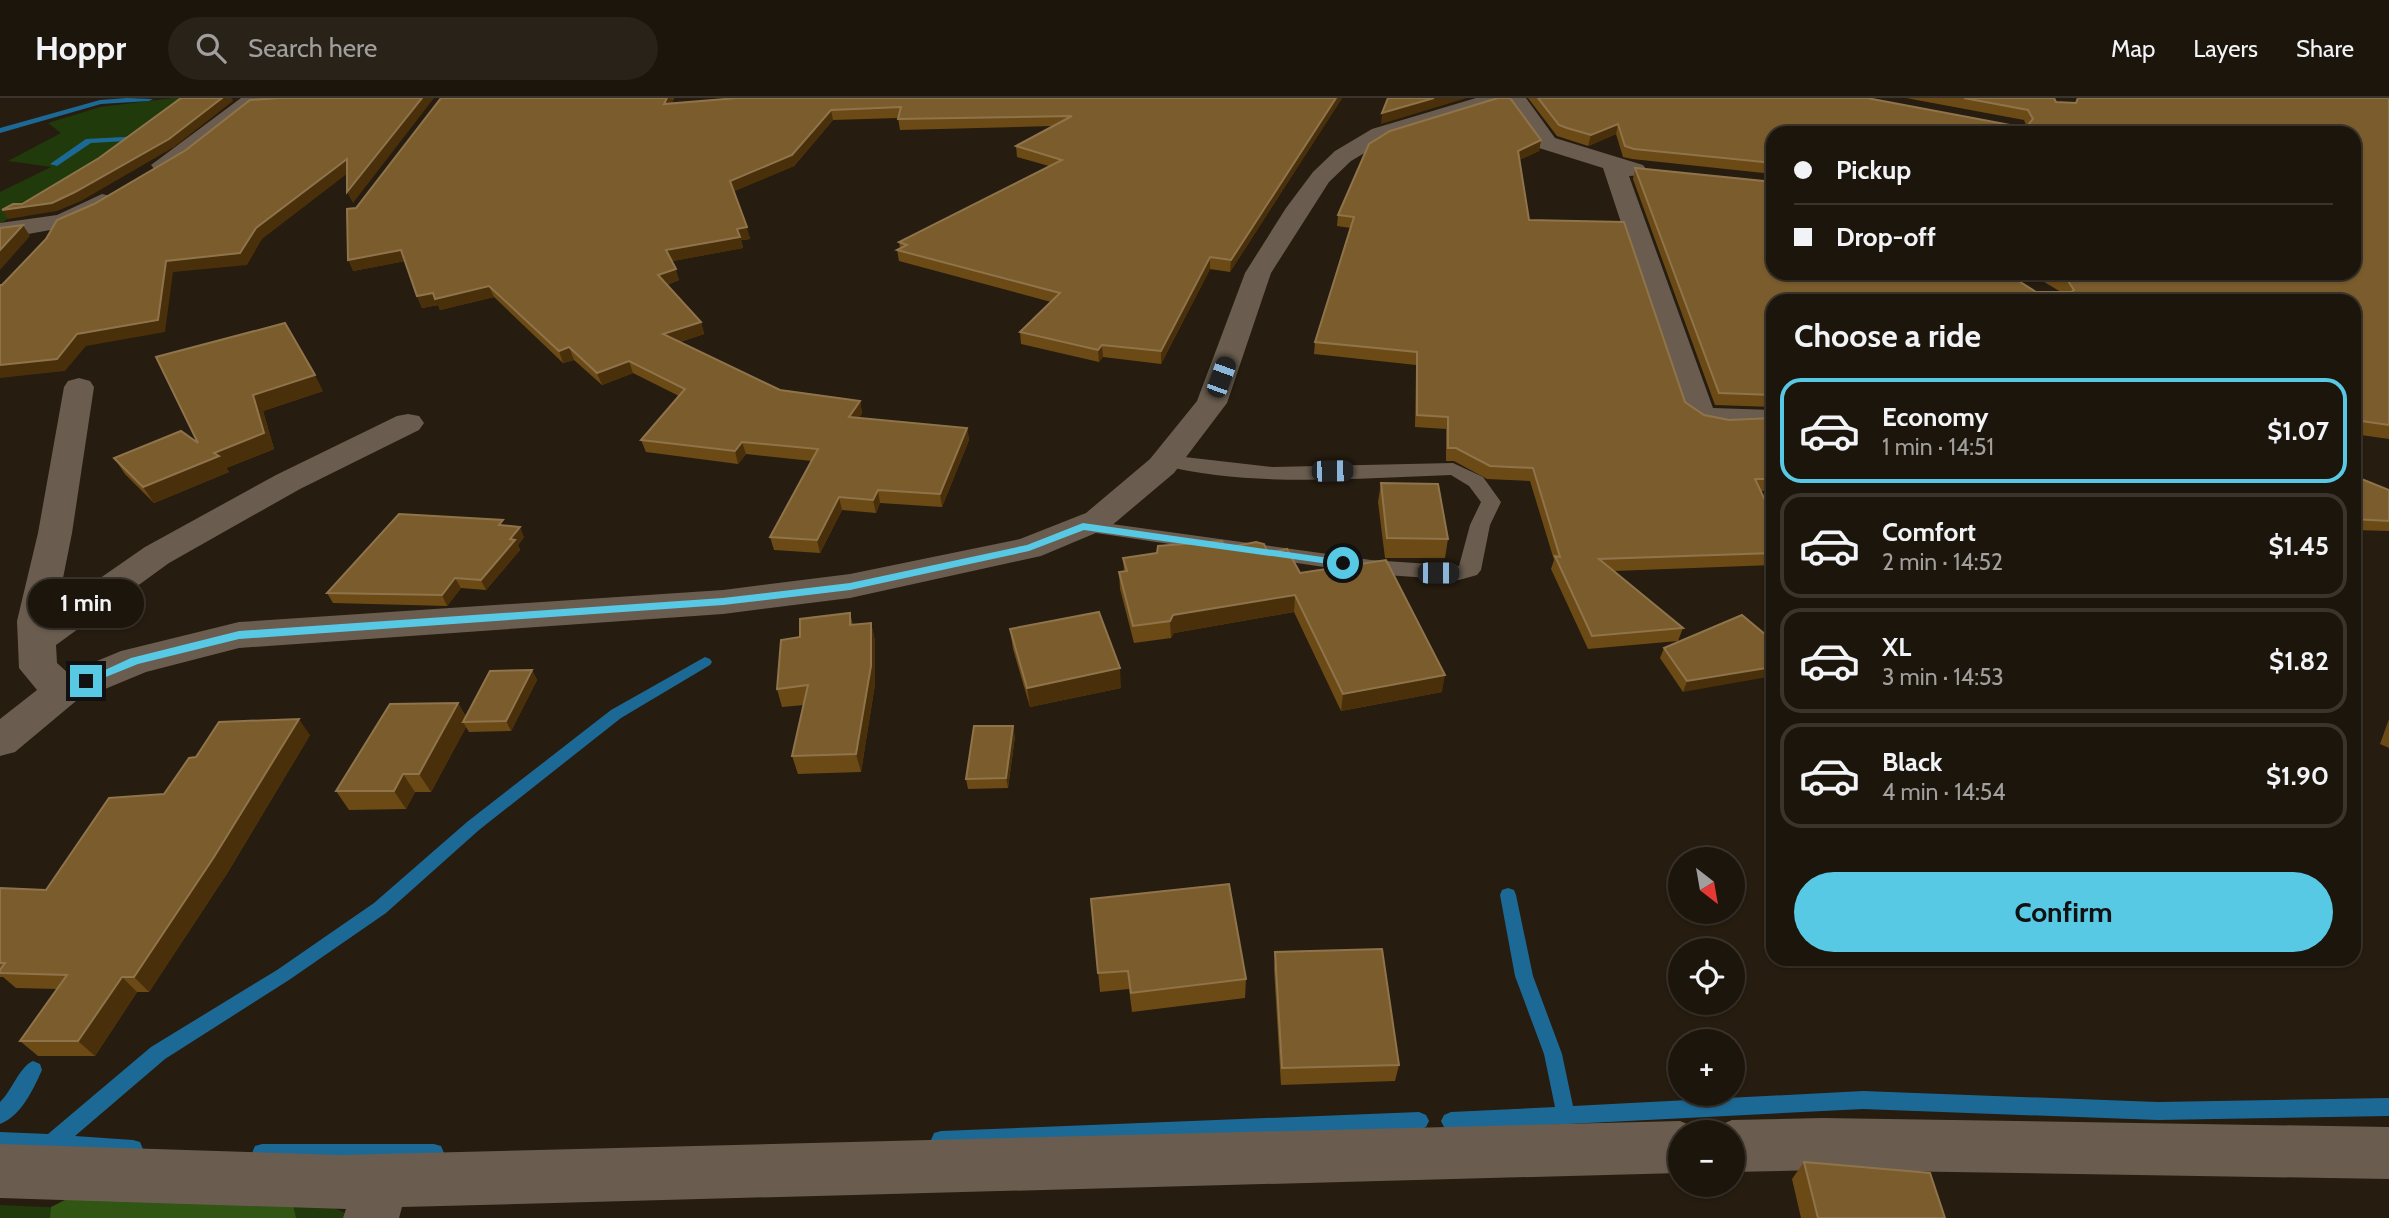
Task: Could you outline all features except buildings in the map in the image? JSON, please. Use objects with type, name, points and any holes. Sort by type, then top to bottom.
[{"type":"street","points":[[0,741],[62,691],[135,661],[239,635],[723,602],[850,586],[1029,548],[1098,520],[1167,461],[1212,402],[1258,273],[1298,208],[1321,177],[1343,156],[1380,134],[1499,98]]},
{"type":"street","points":[[1515,98],[1547,144],[1613,164],[1655,173]]},
{"type":"street","points":[[0,231],[64,222],[183,154],[260,100]]},
{"type":"street","points":[[1613,164],[1699,413],[1709,418],[1766,419]]},
{"type":"street","points":[[35,252],[43,244],[51,224]]},
{"type":"street","points":[[62,691],[38,668],[36,621],[55,533],[79,387]]},
{"type":"street","points":[[36,641],[157,555],[288,482],[408,423]]},
{"type":"street","points":[[1745,1146],[1822,1144],[2389,1153]]},
{"type":"street","points":[[0,1171],[320,1182],[378,1199],[1668,1147]]},
{"type":"lane","points":[[1083,526],[1371,567],[1459,573],[1470,570],[1480,525],[1491,502],[1481,484],[1470,475],[1453,469],[1286,472],[1207,469],[1167,461]]},
{"type":"green space","points":[[188,98],[161,120],[0,224],[0,192],[51,167],[8,161],[61,133],[48,123],[100,107]]},
{"type":"green space","points":[[91,1187],[293,1205],[296,1218],[50,1218],[51,1207]]},
{"type":"green space","points":[[322,1202],[347,1214],[347,1218],[0,1218],[0,1205],[137,1211]]},
{"type":"waterway","points":[[0,131],[100,102],[149,99]]},
{"type":"waterway","points":[[54,164],[89,141],[142,138]]},
{"type":"waterway","points":[[51,1144],[158,1053],[283,975],[380,908],[473,826],[616,714],[705,662]]},
{"type":"waterway","points":[[1508,895],[1524,976],[1553,1054],[1566,1115]]},
{"type":"waterway","points":[[0,1115],[16,1100],[33,1070]]},
{"type":"waterway","points":[[1566,1115],[1863,1100],[2158,1111],[2389,1107]]},
{"type":"waterway","points":[[1451,1121],[1566,1115]]},
{"type":"waterway","points":[[941,1140],[1419,1121]]},
{"type":"waterway","points":[[0,1141],[133,1149]]},
{"type":"waterway","points":[[262,1153],[434,1153]]},
{"type":"route","points":[[86,681],[135,661],[239,635],[723,602],[850,586],[1029,548],[1083,526],[1343,563]]}]
